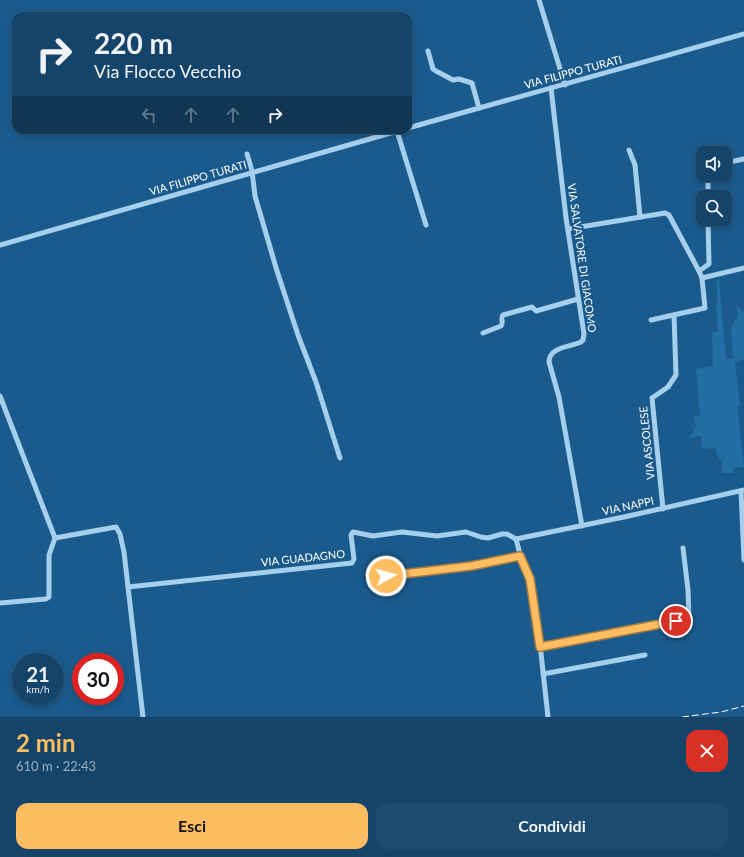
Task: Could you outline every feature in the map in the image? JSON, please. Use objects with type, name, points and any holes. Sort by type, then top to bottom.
[{"type":"street","points":[[539,0],[565,85]]},
{"type":"street","name":"VIA FILIPPO TURATI","points":[[412,127],[744,34]]},
{"type":"street","points":[[428,51],[433,69],[453,80],[459,79],[472,82],[479,108]]},
{"type":"street","name":"VIA SALVATORE DI GIACOMO","points":[[551,88],[568,229],[584,334],[583,340],[579,343],[554,351],[551,354],[549,362],[559,397],[582,526]]},
{"type":"street","name":"VIA FILIPPO TURATI","points":[[0,245],[386,134]]},
{"type":"street","points":[[397,134],[426,224]]},
{"type":"street","points":[[629,150],[635,165],[640,217]]},
{"type":"street","points":[[247,154],[252,173],[255,196],[277,271],[316,382],[340,458]]},
{"type":"street","points":[[732,162],[744,159]]},
{"type":"street","points":[[568,229],[665,212],[667,213],[702,278],[705,308],[651,320]]},
{"type":"street","points":[[699,271],[709,264],[708,226]]},
{"type":"street","points":[[702,278],[744,268]]},
{"type":"street","points":[[483,333],[501,326],[501,318],[503,315],[532,307],[536,311],[578,298]]},
{"type":"street","name":"VIA ASCOLESE","points":[[663,509],[652,398],[668,386],[676,375],[674,315]]},
{"type":"street","points":[[0,396],[55,538],[49,555],[49,597],[46,599],[0,603]]},
{"type":"street","points":[[742,491],[744,560]]},
{"type":"street","name":"VIA NAPPI","points":[[516,539],[742,491]]},
{"type":"street","points":[[55,538],[116,527],[120,534],[124,552],[143,717]]},
{"type":"street","name":"VIA GUADAGNO","points":[[128,587],[352,563],[354,559],[351,535],[353,532],[373,536],[402,532],[437,536],[466,532],[488,538],[507,534],[516,539]]},
{"type":"street","points":[[516,539],[520,556],[530,579],[548,717]]},
{"type":"street","points":[[540,647],[687,619],[689,617],[688,590],[683,548]]},
{"type":"street","points":[[386,576],[471,566],[520,556]]},
{"type":"street","points":[[543,674],[645,655]]},
{"type":"shaded area","points":[[719,280],[726,359],[733,358],[731,328],[738,316],[737,307],[740,307],[741,311],[744,310],[744,359],[735,362],[740,405],[737,406],[744,467],[733,468],[734,473],[722,473],[722,460],[718,459],[716,448],[702,449],[701,436],[690,438],[690,435],[694,432],[693,428],[696,427],[694,416],[700,416],[696,369],[713,366],[712,332],[718,331],[716,281]]},
{"type":"railway","points":[[682,717],[721,712],[744,706]]},
{"type":"route","points":[[386,576],[471,566],[520,556],[530,579],[540,647],[676,621]]}]
